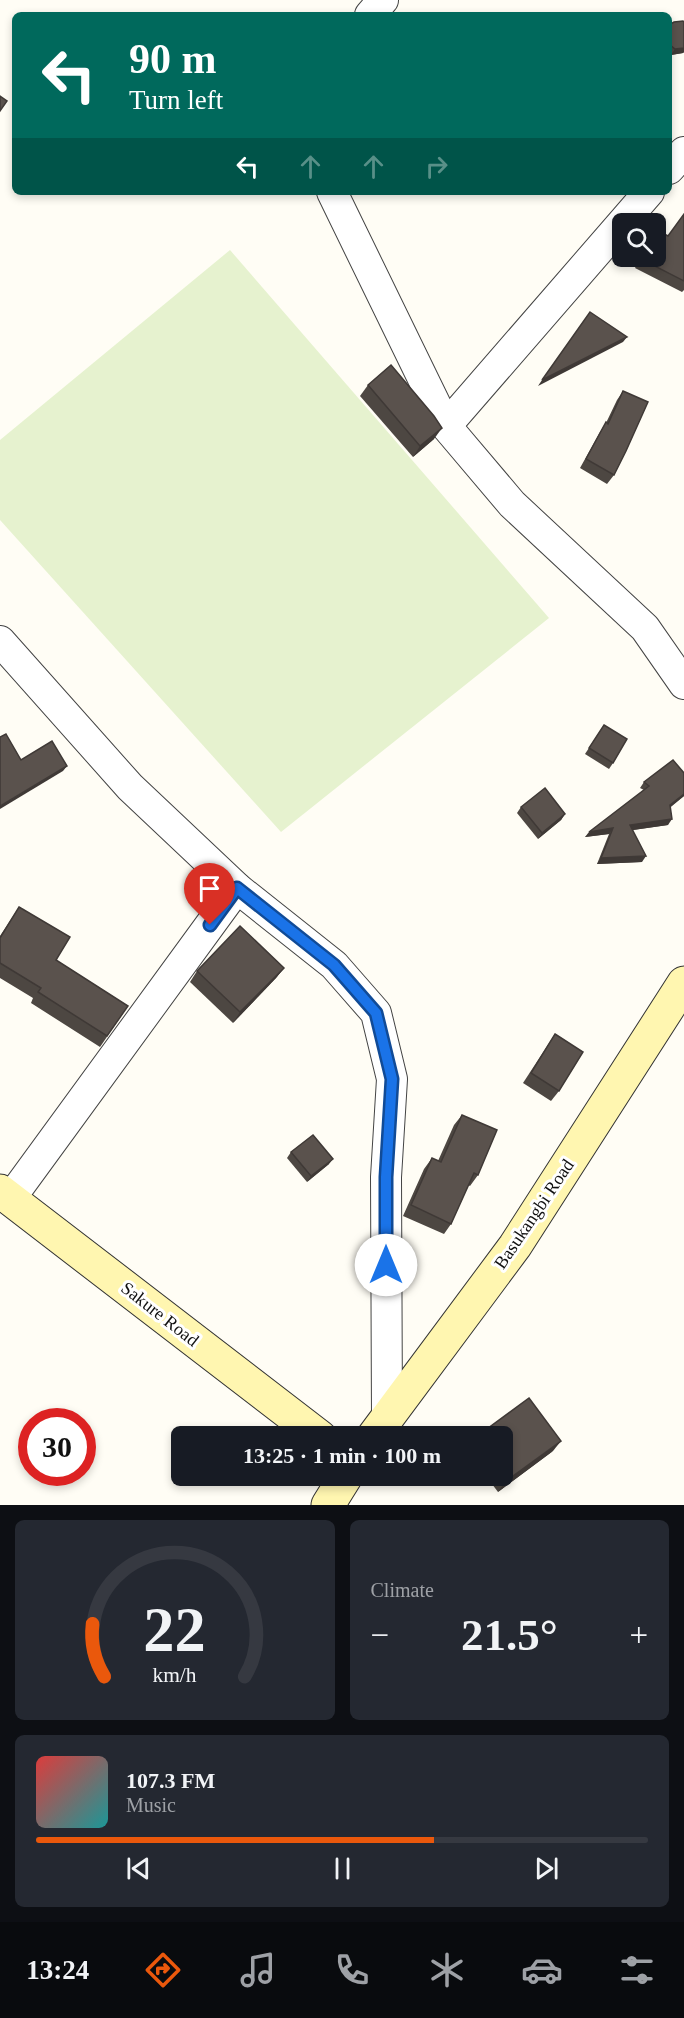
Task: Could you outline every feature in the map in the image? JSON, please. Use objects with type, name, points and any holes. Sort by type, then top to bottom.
[{"type":"street","points":[[373,12],[383,0]]},
{"type":"street","points":[[672,166],[684,152]]},
{"type":"street","points":[[333,195],[446,426],[512,504],[645,628],[684,684]]},
{"type":"street","points":[[446,426],[646,195]]},
{"type":"street","points":[[0,641],[130,787],[237,888],[334,965],[376,1013],[392,1079],[386,1177],[380,1426]]},
{"type":"street","points":[[5,1195],[237,888]]},
{"type":"street","name":"Basukangbi Road","points":[[381,1426],[515,1246],[684,983]]},
{"type":"street","name":"Sakure Road","points":[[5,1195],[306,1426]]},
{"type":"street","points":[[328,1505],[340,1486]]},
{"type":"green space","points":[[230,250],[549,618],[281,832],[0,520],[0,440]]},
{"type":"building","points":[[684,22],[684,48],[675,49],[672,46],[672,23]]},
{"type":"building","points":[[0,96],[7,101],[0,111]]},
{"type":"building","points":[[684,214],[684,281],[657,267],[666,267],[666,235],[668,236]]},
{"type":"building","points":[[590,312],[627,337],[542,380]]},
{"type":"building","points":[[391,365],[442,428],[420,446],[368,385]]},
{"type":"building","points":[[623,391],[648,402],[614,475],[586,459],[606,422],[608,424]]},
{"type":"building","points":[[604,725],[627,739],[613,763],[589,748]]},
{"type":"building","points":[[6,734],[21,760],[52,741],[67,766],[0,806],[0,737]]},
{"type":"building","points":[[673,760],[684,773],[684,794],[670,805],[672,819],[630,825],[646,856],[601,858],[613,828],[589,832],[649,786],[644,782]]},
{"type":"building","points":[[545,788],[565,814],[542,833],[521,807]]},
{"type":"building","points":[[19,907],[70,937],[56,960],[128,1006],[107,1036],[38,992],[41,988],[0,963],[0,938]]},
{"type":"building","points":[[240,926],[284,968],[240,1012],[197,971]]},
{"type":"building","points":[[555,1034],[583,1052],[559,1091],[531,1073]]},
{"type":"building","points":[[462,1115],[497,1130],[478,1175],[474,1173],[451,1224],[411,1205],[432,1158],[441,1162]]},
{"type":"building","points":[[313,1135],[333,1159],[311,1176],[291,1152]]},
{"type":"building","points":[[529,1398],[561,1441],[513,1476],[513,1426],[491,1426]]},
{"type":"route","points":[[210,925],[237,888],[334,965],[376,1013],[392,1079],[386,1177],[386,1265]]}]
